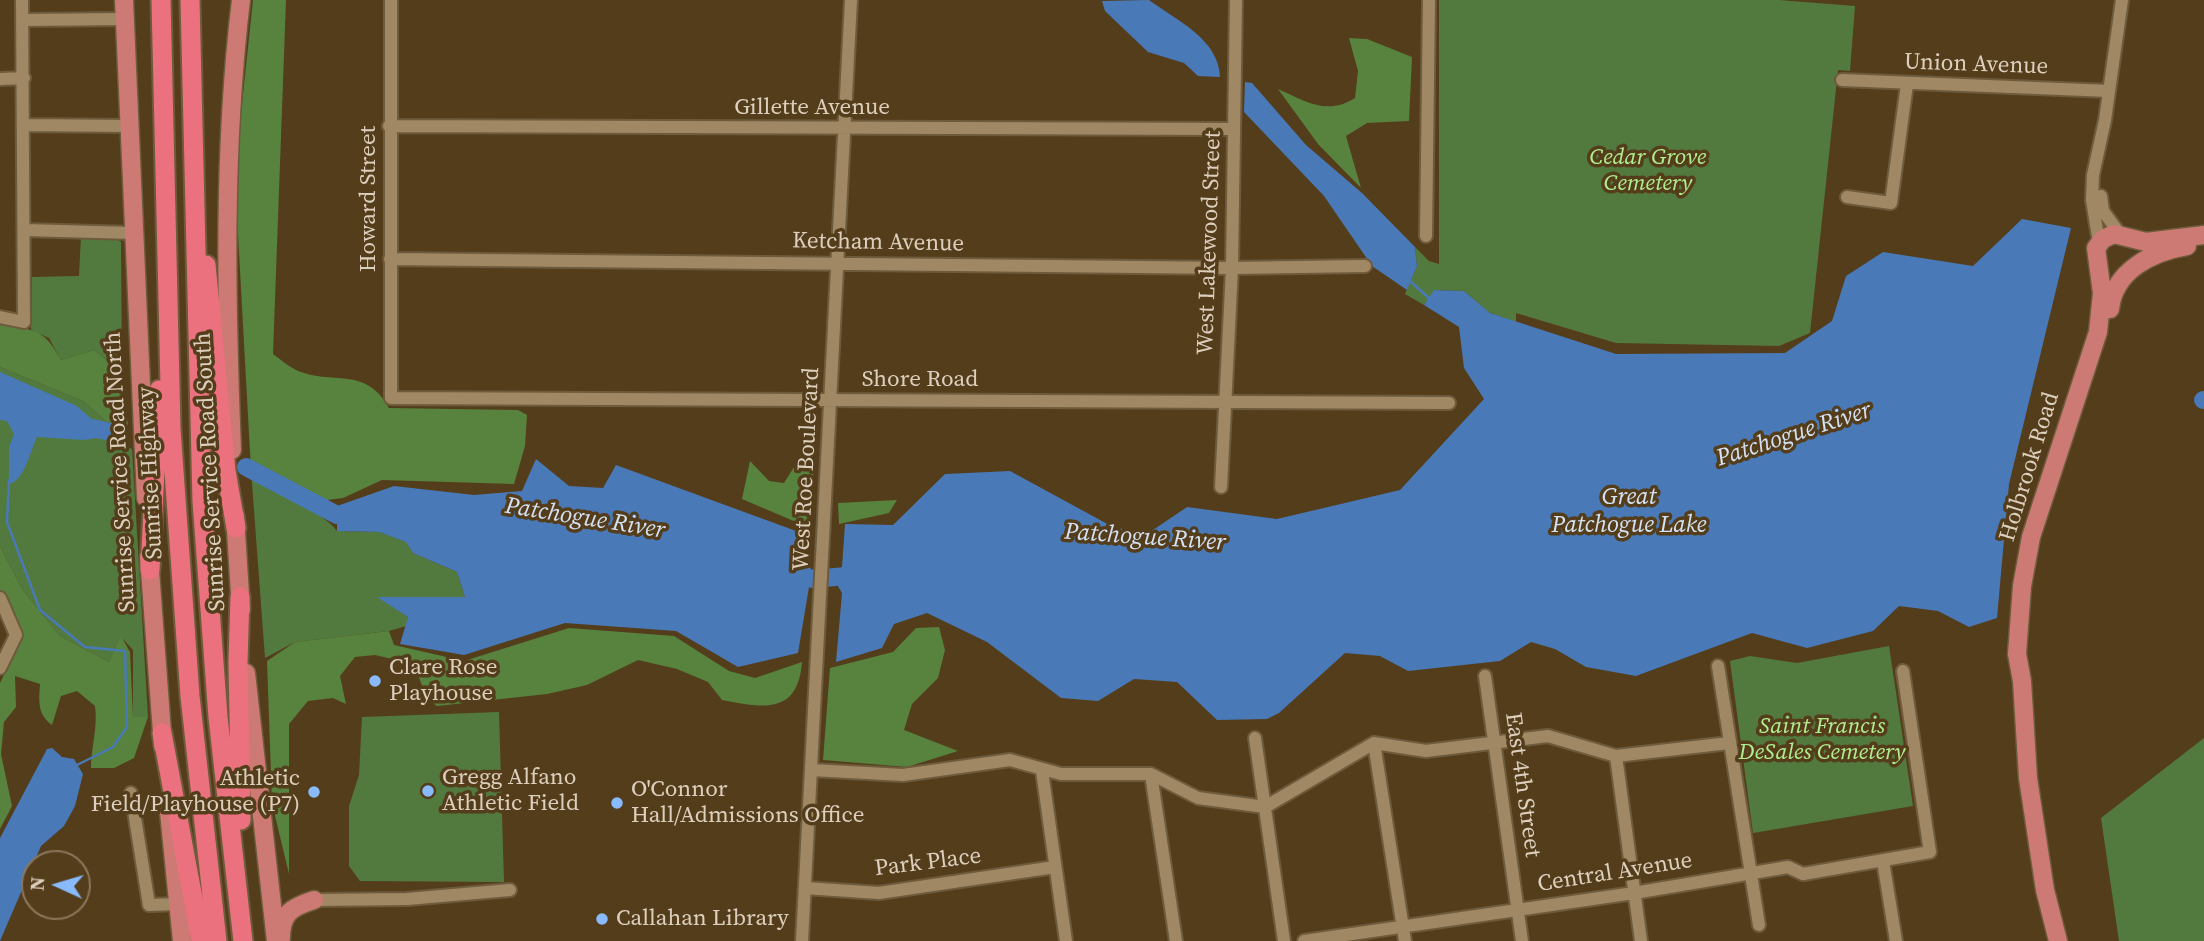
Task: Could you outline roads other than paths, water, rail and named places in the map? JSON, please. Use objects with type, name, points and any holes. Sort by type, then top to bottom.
[{"type":"highway","name":"Sunrise Highway","points":[[160,0],[169,257],[171,429],[188,670],[217,941]]},
{"type":"highway","points":[[190,0],[203,513],[217,705],[243,937]]},
{"type":"highway","points":[[194,173],[206,259],[226,471],[236,528]]},
{"type":"highway","points":[[150,570],[169,257]]},
{"type":"highway","points":[[240,597],[238,662],[243,937]]},
{"type":"highway","points":[[162,733],[201,941]]},
{"type":"main road","name":"Sunrise Service Road North","points":[[124,0],[150,570],[182,941]]},
{"type":"main road","name":"Sunrise Service Road South","points":[[241,0],[231,113],[227,220],[229,379],[240,597],[269,889],[279,941]]},
{"type":"main road","points":[[2099,243],[2108,236],[2153,242],[2204,235]]},
{"type":"main road","name":"Holbrook Road","points":[[2022,681],[2027,668],[2032,594],[2043,531],[2104,344],[2112,294],[2129,271],[2137,249],[2125,237]]},
{"type":"main road","points":[[2100,270],[2113,277],[2172,249],[2204,241]]},
{"type":"main road","name":"Holbrook Road","points":[[2048,941],[2045,890],[2028,778],[2022,681],[2017,654],[2026,562],[2041,499],[2098,332],[2102,293],[2095,254],[2099,243]]},
{"type":"main road","points":[[269,889],[282,896],[314,900]]},
{"type":"main road","name":"Holbrook Road","points":[[2045,890],[2058,941]]},
{"type":"main road","points":[[279,941],[282,921],[287,912],[314,900]]},
{"type":"street","points":[[0,317],[24,323],[22,0]]},
{"type":"street","name":"Howard Street","points":[[391,0],[391,398]]},
{"type":"street","name":"West Roe Boulevard","points":[[802,941],[851,0]]},
{"type":"street","name":"West Lakewood Street","points":[[1221,486],[1231,268],[1236,0]]},
{"type":"street","points":[[1426,236],[1429,0]]},
{"type":"street","points":[[2099,243],[2092,189],[2097,149],[2102,141],[2122,0]]},
{"type":"street","points":[[23,20],[125,19]]},
{"type":"street","points":[[0,79],[24,78]]},
{"type":"street","name":"Union Avenue","points":[[1842,80],[2109,91]]},
{"type":"street","points":[[1847,197],[1891,203],[1907,84]]},
{"type":"street","points":[[23,125],[129,125]]},
{"type":"street","name":"Gillette Avenue","points":[[389,126],[1234,129]]},
{"type":"street","points":[[2102,141],[2105,150],[2101,202],[2107,218],[2125,237]]},
{"type":"street","points":[[24,230],[133,233]]},
{"type":"street","name":"Ketcham Avenue","points":[[390,259],[1231,268],[1365,266]]},
{"type":"street","name":"Shore Road","points":[[391,398],[1450,403]]},
{"type":"street","points":[[0,668],[16,635],[1,600]]},
{"type":"street","points":[[1718,666],[1759,925]]},
{"type":"street","name":"Central Avenue","points":[[1304,941],[1634,894],[1788,867],[1803,874],[1930,852],[1903,671]]},
{"type":"street","name":"East 4th Street","points":[[1485,676],[1522,941]]},
{"type":"street","points":[[812,770],[903,775],[1010,760],[1042,771],[1062,774],[1151,774],[1198,798],[1265,807],[1374,743],[1426,751],[1548,736],[1616,757],[1729,743]]},
{"type":"street","points":[[1255,738],[1284,941]]},
{"type":"street","points":[[1374,743],[1405,941]]},
{"type":"street","points":[[1616,757],[1640,941]]},
{"type":"street","points":[[1042,771],[1066,941]]},
{"type":"street","points":[[1151,774],[1176,941]]},
{"type":"street","points":[[131,793],[149,905],[178,904]]},
{"type":"street","points":[[1883,861],[1896,941]]},
{"type":"street","name":"Park Place","points":[[805,888],[879,893],[1055,867]]},
{"type":"street","points":[[314,900],[407,899],[510,890]]},
{"type":"water","points":[[1149,0],[1204,41],[1218,64],[1220,77],[1198,76],[1184,63],[1148,52],[1105,11],[1102,1]]},
{"type":"water","points":[[1245,82],[1252,83],[1306,145],[1362,193],[1415,247],[1417,266],[1407,290],[1372,266],[1324,196],[1244,112]]},
{"type":"water","name":"Great Patchogue Lake","points":[[2022,219],[2071,228],[2009,484],[1997,618],[1969,627],[1938,611],[1899,606],[1873,631],[1807,648],[1752,633],[1636,676],[1586,667],[1555,649],[1531,642],[1500,661],[1408,671],[1380,656],[1345,653],[1279,713],[1267,719],[1217,720],[1177,682],[1134,679],[1098,701],[1061,698],[987,642],[927,613],[894,624],[882,648],[836,662],[842,593],[833,578],[842,567],[845,524],[893,525],[945,474],[1010,471],[1113,527],[1147,534],[1187,507],[1277,519],[1400,490],[1484,399],[1464,368],[1459,327],[1424,305],[1434,290],[1464,291],[1490,313],[1616,354],[1785,353],[1832,321],[1846,276],[1883,252],[1973,266]]},
{"type":"water","points":[[0,372],[77,406],[105,431],[103,437],[84,440],[37,437],[23,471],[9,484],[9,447],[14,434],[7,421],[0,420]]},
{"type":"water","points":[[536,459],[569,486],[603,488],[616,465],[807,535],[809,564],[814,579],[809,587],[798,653],[738,667],[676,631],[565,623],[464,655],[400,644],[408,617],[377,597],[465,597],[457,572],[413,553],[406,542],[379,532],[337,531],[337,506],[394,486],[474,495],[522,491]]},
{"type":"water","points":[[52,748],[62,757],[74,759],[83,774],[75,806],[64,826],[39,850],[21,850],[21,892],[0,941],[0,838],[47,749]]},
{"type":"waterway","points":[[1410,281],[1431,300]]},
{"type":"waterway","name":"Patchogue River","points":[[82,426],[116,433]]},
{"type":"waterway","name":"Patchogue River","points":[[246,467],[337,515],[361,516]]},
{"type":"waterway","points":[[9,480],[7,522],[40,610],[85,647],[125,651],[127,727],[113,747],[77,765]]},
{"type":"waterway","name":"Patchogue River","points":[[790,575],[814,579],[856,575]]},
{"type":"place","name":"Clare Rose Playhouse","points":[[375,681]]},
{"type":"place","name":"Gregg Alfano Athletic Field","points":[[428,791]]},
{"type":"place","name":"Athletic Field/Playhouse (P7)","points":[[314,792]]},
{"type":"place","name":"O'Connor Hall/Admissions Office","points":[[617,803]]},
{"type":"place","name":"Callahan Library","points":[[602,919]]},
{"type":"park label","name":"Cedar Grove Cemetery","points":[[1648,171]]},
{"type":"park label","name":"Saint Francis DeSales Cemetery","points":[[1822,740]]}]
